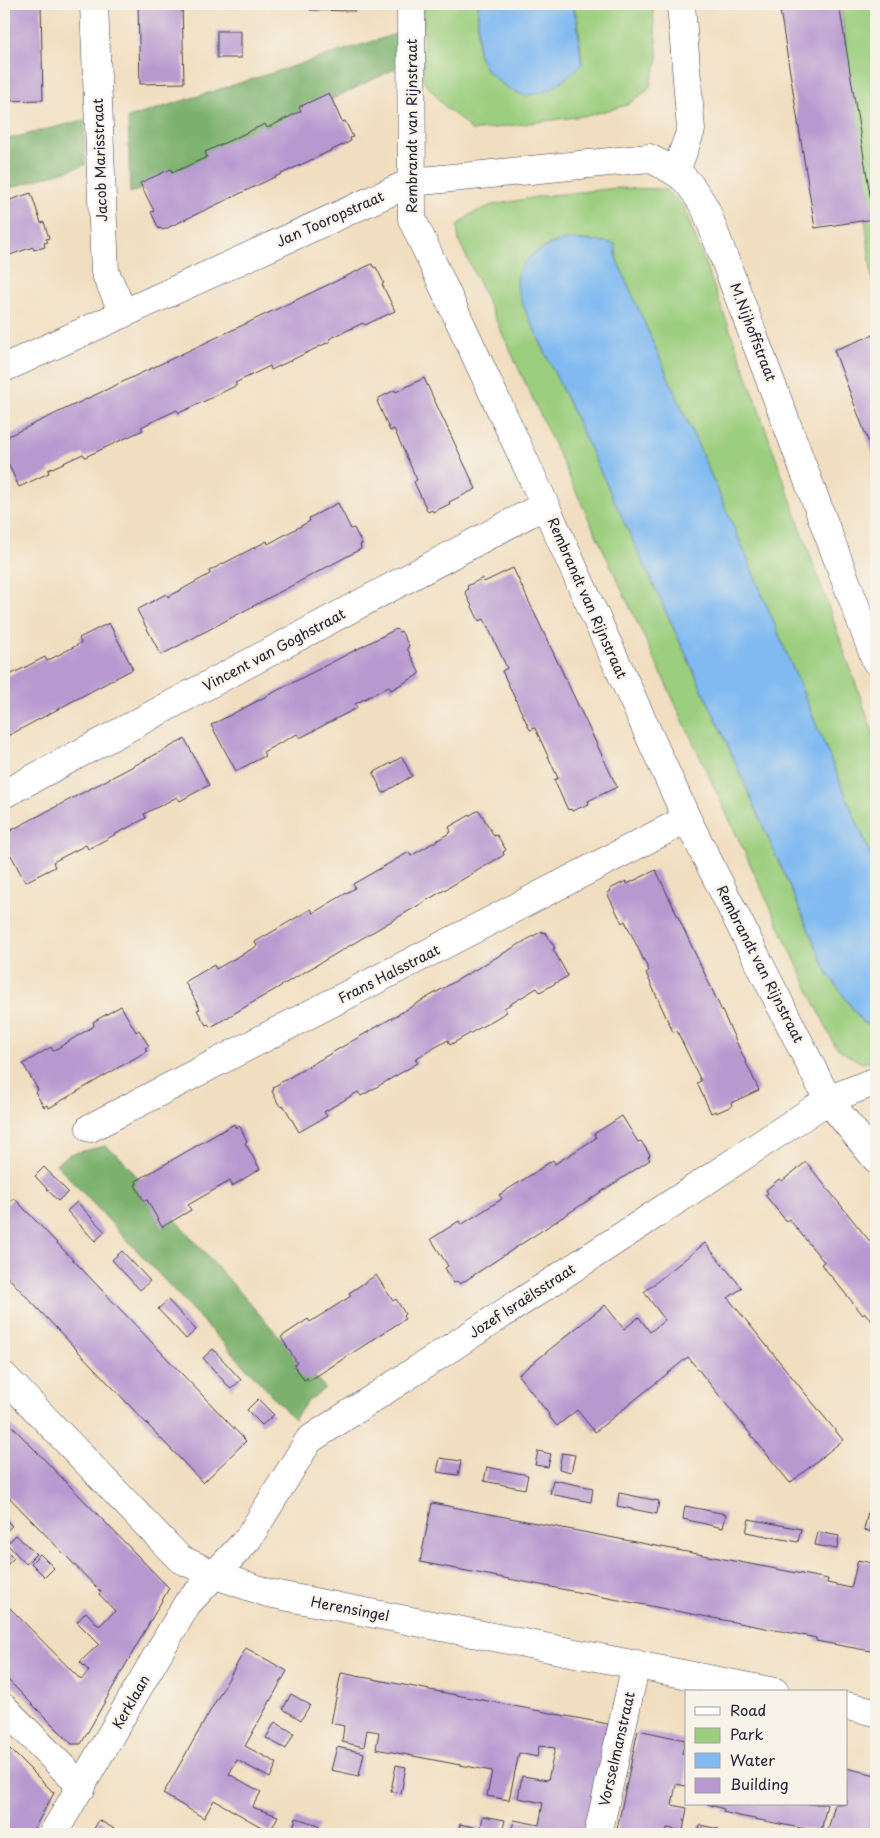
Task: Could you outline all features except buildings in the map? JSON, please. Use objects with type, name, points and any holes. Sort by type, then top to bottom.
[{"type":"street","name":"Jacob Marisstraat","points":[[94,4],[105,272],[123,312]]},
{"type":"street","name":"Rembrandt van Rijnstraat","points":[[411,4],[412,219],[545,506],[687,820],[828,1100],[876,1159]]},
{"type":"street","points":[[676,171],[692,130],[681,4]]},
{"type":"street","name":"Jan Tooropstraat","points":[[4,368],[123,312],[412,182],[649,158],[676,171]]},
{"type":"street","name":"M.Nijhoffstraat","points":[[676,171],[693,187],[706,210],[876,660]]},
{"type":"street","name":"Vincent van Goghstraat","points":[[4,794],[545,506]]},
{"type":"street","name":"Frans Halsstraat","points":[[90,1128],[687,820]]},
{"type":"street","name":"Jozef Israëlsstraat","points":[[216,1575],[248,1539],[309,1440],[828,1100],[876,1082]]},
{"type":"street","name":"Herensingel","points":[[4,1376],[180,1559],[216,1575],[268,1593],[765,1690]]},
{"type":"street","name":"Kerklaan","points":[[53,1834],[187,1604],[216,1575]]},
{"type":"street","name":"Vorsselmanstraat","points":[[598,1834],[636,1664]]},
{"type":"street","points":[[848,1706],[876,1712]]},
{"type":"street","points":[[4,1708],[82,1787]]},
{"type":"green space","points":[[424,4],[478,4],[478,53],[487,71],[507,88],[582,64],[578,19],[572,4],[652,4],[658,58],[649,89],[627,105],[590,115],[472,131],[445,107],[423,80]]},
{"type":"green space","points":[[841,4],[876,4],[876,289],[872,279]]},
{"type":"green space","points":[[399,33],[399,67],[153,185],[130,193],[128,118]]},
{"type":"green space","points":[[84,120],[85,165],[4,190],[4,140]]},
{"type":"green space","points":[[617,188],[664,189],[683,205],[738,351],[876,741],[876,868],[742,546],[617,260],[615,244],[581,240],[547,245],[522,303],[722,732],[828,974],[863,1023],[876,1025],[876,1060],[862,1063],[835,1046],[459,241],[457,226],[471,214],[492,205],[543,196]]},
{"type":"green space","points":[[105,1146],[118,1155],[325,1388],[307,1402],[294,1419],[56,1164],[70,1154]]},
{"type":"water","points":[[478,4],[572,4],[578,26],[582,64],[550,90],[526,96],[507,88],[487,71],[478,53]]},
{"type":"water","points":[[565,240],[599,241],[615,244],[617,260],[742,546],[876,868],[876,1025],[863,1023],[828,974],[722,732],[522,303],[517,284],[521,267],[533,254],[549,245]]}]
